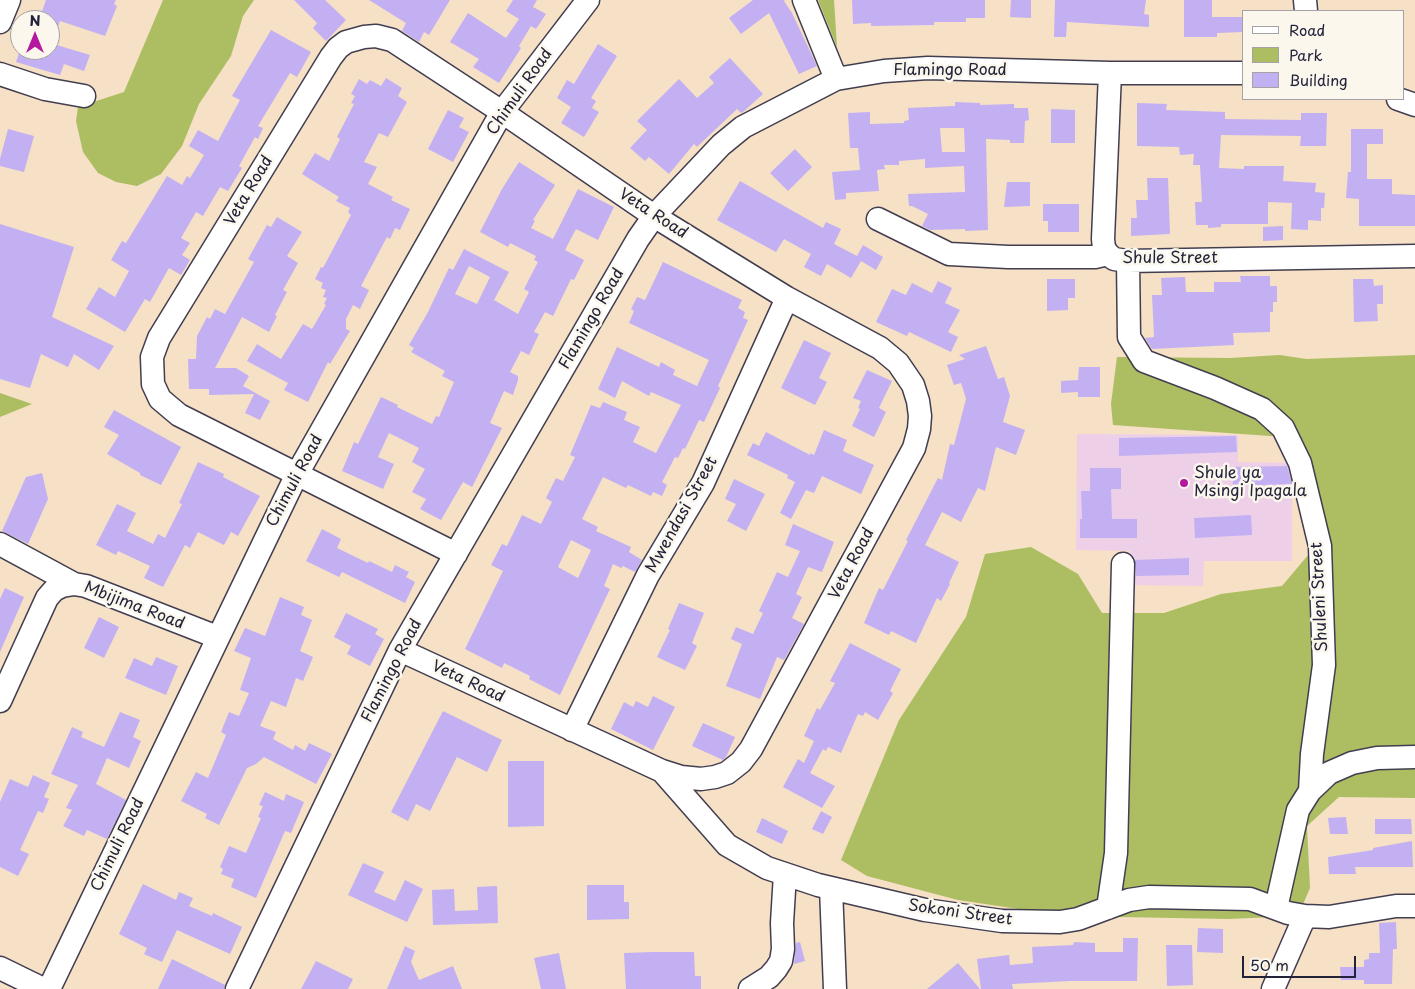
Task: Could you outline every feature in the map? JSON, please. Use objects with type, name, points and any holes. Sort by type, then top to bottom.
[{"type":"street","points":[[0,22],[9,0]]},
{"type":"street","name":"Chimuli Road","points":[[49,989],[297,474],[502,112],[588,0]]},
{"type":"street","points":[[804,0],[836,79]]},
{"type":"street","name":"Veta Road","points":[[400,650],[662,771],[681,777],[701,779],[727,773],[741,762],[751,748],[914,448],[919,429],[918,401],[913,385],[898,363],[880,348],[787,298],[654,216],[502,112],[392,40],[376,36],[364,36],[346,42],[330,57],[159,338],[152,357],[153,384],[160,399],[179,415],[456,554]]},
{"type":"street","name":"Flamingo Road","points":[[237,989],[400,650],[638,239],[654,216],[722,145],[743,127],[836,79],[884,72],[928,68],[1110,74],[1242,73]]},
{"type":"street","points":[[0,74],[45,89],[84,96]]},
{"type":"street","name":"Shule Street","points":[[1110,74],[1103,239],[1104,248],[1118,257],[1415,256]]},
{"type":"street","points":[[1401,100],[1415,105]]},
{"type":"street","points":[[878,219],[949,254],[1008,257],[1118,257]]},
{"type":"street","name":"Shuleni Street","points":[[1118,257],[1129,336],[1144,361],[1215,388],[1262,409],[1283,428],[1300,463],[1320,546],[1324,665],[1312,754],[1310,791]]},
{"type":"street","name":"Mwendasi Street","points":[[572,730],[648,575],[703,483],[787,298]]},
{"type":"street","points":[[0,544],[74,584]]},
{"type":"street","points":[[1108,908],[1116,853],[1123,564]]},
{"type":"street","name":"Mbijima Road","points":[[0,701],[47,598],[54,590],[62,586],[74,584],[86,586],[217,638]]},
{"type":"street","name":"Shuleni Street","points":[[1276,908],[1298,810],[1310,791],[1329,773],[1352,763],[1377,758],[1415,757]]},
{"type":"street","name":"Sokoni Street","points":[[662,771],[727,845],[766,868],[831,888],[925,910],[1002,921],[1060,922],[1078,919],[1129,900],[1149,897],[1250,898],[1288,913],[1329,917],[1396,906],[1415,906]]},
{"type":"street","points":[[750,989],[769,977],[781,961],[785,874]]},
{"type":"street","points":[[831,888],[835,989]]},
{"type":"street","points":[[1273,989],[1305,916]]},
{"type":"street","points":[[0,968],[43,989]]},
{"type":"shaded area","points":[[1077,434],[1238,435],[1238,462],[1292,463],[1292,561],[1204,561],[1203,586],[1130,585],[1130,551],[1076,550]]},
{"type":"green space","points":[[163,0],[254,0],[243,16],[231,56],[199,104],[182,146],[161,174],[137,186],[116,182],[98,173],[83,152],[76,121],[78,107],[124,92]]},
{"type":"green space","points":[[818,0],[834,0],[837,47]]},
{"type":"green space","points":[[1280,355],[1306,359],[1415,355],[1415,798],[1339,797],[1307,826],[1310,888],[1298,916],[1228,919],[1066,916],[958,900],[867,876],[841,860],[899,720],[966,617],[985,554],[1031,547],[1078,574],[1102,613],[1164,613],[1221,594],[1282,586],[1309,554],[1309,473],[1299,438],[1113,425],[1111,404],[1117,357],[1230,358]]},
{"type":"green space","points":[[0,393],[32,404],[0,417]]},
{"type":"building","points":[[46,0],[116,0],[114,4],[117,6],[105,36],[60,21],[60,10],[42,10]]},
{"type":"building","points":[[294,0],[325,0],[346,20],[326,41],[313,28],[317,23]]},
{"type":"building","points":[[369,0],[450,0],[429,35],[424,32],[419,42],[402,31],[406,23]]},
{"type":"building","points":[[513,0],[537,0],[533,7],[546,14],[536,29],[531,26],[519,46],[521,48],[499,83],[473,67],[479,59],[450,42],[468,13],[506,38],[519,19],[506,11]]},
{"type":"building","points":[[753,0],[785,0],[817,66],[799,74],[769,13],[741,34],[729,18]]},
{"type":"building","points":[[852,0],[985,0],[985,18],[966,18],[966,22],[934,22],[934,25],[871,26],[871,23],[853,24]]},
{"type":"building","points":[[1011,0],[1031,0],[1031,18],[1010,17]]},
{"type":"building","points":[[1055,0],[1146,0],[1144,14],[1149,15],[1149,27],[1067,22],[1066,37],[1054,37]]},
{"type":"building","points":[[1184,0],[1212,0],[1212,17],[1242,17],[1242,32],[1217,33],[1217,37],[1184,37]]},
{"type":"building","points":[[271,30],[311,52],[297,77],[290,73],[258,126],[263,128],[258,139],[255,137],[239,166],[242,168],[228,191],[220,187],[203,216],[196,212],[181,238],[190,243],[182,255],[190,260],[181,275],[169,268],[150,302],[145,299],[125,332],[86,309],[99,287],[115,297],[129,271],[111,260],[122,241],[126,243],[167,176],[182,185],[187,176],[190,178],[204,155],[189,146],[198,130],[218,141],[240,100],[232,96]]},
{"type":"building","points":[[598,44],[617,56],[591,98],[596,101],[592,108],[599,112],[584,137],[561,123],[571,107],[557,98],[567,80],[574,84]]},
{"type":"building","points":[[60,46],[90,55],[84,71],[64,64],[60,75],[16,62],[17,60],[60,60]]},
{"type":"building","points":[[730,58],[763,94],[743,112],[741,113],[737,109],[697,147],[694,144],[669,174],[649,157],[645,161],[630,148],[647,130],[637,121],[679,79],[697,98],[714,83],[709,77]]},
{"type":"building","points":[[386,78],[402,88],[398,96],[407,102],[388,137],[379,133],[364,162],[377,167],[368,184],[393,197],[391,200],[410,209],[400,230],[395,228],[390,239],[387,237],[361,286],[369,290],[360,309],[353,305],[346,319],[346,329],[350,331],[330,364],[328,362],[308,402],[284,390],[288,383],[247,361],[257,344],[281,359],[303,324],[312,329],[326,305],[324,304],[327,298],[323,297],[326,290],[321,288],[323,283],[315,279],[321,267],[323,268],[351,215],[348,212],[350,208],[336,201],[339,197],[302,174],[315,153],[329,161],[340,139],[337,137],[354,104],[351,103],[355,96],[351,94],[359,79],[367,84],[370,80],[381,86]]},
{"type":"building","points":[[955,102],[980,103],[980,105],[1014,104],[1014,108],[1028,108],[1029,120],[1025,121],[1024,143],[1010,143],[1010,140],[986,139],[988,230],[930,230],[922,226],[928,214],[909,206],[908,194],[965,192],[964,166],[925,168],[925,159],[899,161],[899,165],[884,165],[885,169],[877,170],[879,191],[846,193],[846,199],[835,200],[832,172],[860,170],[858,148],[850,148],[848,113],[870,112],[870,124],[904,123],[904,121],[909,120],[908,108],[955,106]],"holes":[[[940,128],[964,128],[965,152],[942,152]]]},
{"type":"building","points":[[1137,103],[1167,104],[1166,110],[1225,112],[1225,119],[1301,120],[1301,113],[1327,113],[1326,146],[1300,146],[1301,136],[1221,135],[1219,168],[1244,169],[1244,166],[1284,166],[1283,181],[1316,183],[1315,192],[1325,193],[1324,208],[1321,208],[1321,221],[1308,220],[1308,230],[1291,229],[1292,203],[1268,202],[1268,224],[1221,224],[1221,227],[1208,228],[1208,225],[1196,225],[1195,202],[1202,202],[1200,165],[1193,165],[1194,154],[1180,155],[1179,147],[1137,146]]},
{"type":"building","points":[[1051,109],[1075,110],[1075,143],[1051,143]]},
{"type":"building","points":[[448,110],[464,118],[459,127],[469,132],[453,162],[428,149]]},
{"type":"building","points":[[8,129],[34,136],[24,172],[0,166]]},
{"type":"building","points":[[1351,129],[1383,129],[1383,144],[1367,144],[1367,179],[1392,179],[1392,194],[1415,195],[1415,226],[1359,226],[1359,199],[1346,198],[1348,172],[1351,172]]},
{"type":"building","points":[[795,149],[812,167],[788,191],[770,173]]},
{"type":"building","points":[[519,162],[555,185],[533,220],[535,221],[531,228],[553,239],[578,189],[614,207],[598,240],[576,229],[565,250],[584,260],[574,280],[571,279],[553,316],[545,312],[534,332],[539,334],[529,355],[521,351],[510,372],[518,376],[513,395],[504,391],[490,423],[502,428],[472,487],[463,482],[441,520],[420,509],[426,499],[412,492],[425,469],[412,462],[419,448],[389,433],[378,457],[394,464],[383,489],[342,471],[354,442],[358,444],[381,397],[432,424],[436,416],[439,417],[454,382],[442,376],[445,371],[411,352],[414,348],[409,345],[428,312],[449,268],[453,270],[464,249],[509,272],[494,300],[518,314],[529,292],[524,289],[538,262],[534,260],[536,256],[510,243],[508,247],[480,232],[502,189]],"holes":[[[469,266],[490,277],[477,304],[455,294]]]},
{"type":"building","points":[[1147,178],[1168,178],[1170,234],[1131,236],[1131,218],[1137,218],[1136,200],[1148,200]]},
{"type":"building","points":[[740,181],[823,228],[826,222],[841,229],[834,244],[857,256],[863,245],[883,257],[876,270],[861,261],[851,278],[827,264],[821,276],[804,267],[811,254],[784,239],[776,252],[717,220]]},
{"type":"building","points":[[1007,182],[1030,182],[1030,206],[1004,207]]},
{"type":"building","points":[[1043,204],[1079,204],[1079,232],[1048,232],[1048,221],[1043,221]]},
{"type":"building","points":[[277,217],[302,232],[287,256],[298,263],[283,290],[287,292],[275,315],[277,316],[269,332],[242,317],[215,368],[236,368],[249,376],[243,386],[270,401],[260,420],[245,413],[254,394],[209,395],[209,389],[189,389],[188,359],[196,359],[197,336],[207,317],[210,319],[215,309],[225,314],[254,262],[248,259],[267,225],[271,227]]},
{"type":"building","points":[[0,224],[74,247],[52,317],[114,346],[99,370],[74,354],[68,367],[41,354],[30,388],[0,379]]},
{"type":"building","points":[[1283,226],[1283,240],[1263,241],[1263,227]]},
{"type":"building","points":[[663,262],[742,300],[738,308],[745,312],[743,318],[748,320],[704,422],[699,420],[685,449],[683,448],[678,458],[675,457],[662,482],[667,485],[662,496],[653,492],[651,496],[628,485],[626,488],[603,477],[582,519],[598,527],[596,531],[631,547],[629,552],[642,560],[635,572],[623,566],[621,568],[613,564],[604,586],[610,589],[560,695],[529,679],[530,676],[504,663],[502,668],[465,649],[503,571],[491,565],[502,544],[507,546],[522,515],[541,524],[552,502],[546,498],[556,478],[563,481],[575,457],[570,455],[591,405],[600,408],[603,402],[627,412],[624,420],[640,427],[633,442],[656,453],[681,405],[651,392],[649,396],[622,381],[615,398],[598,389],[617,347],[659,367],[661,362],[675,370],[673,375],[697,386],[709,360],[629,323],[634,311],[631,309],[637,297],[645,300]],"holes":[[[571,540],[591,550],[578,578],[558,567]]]},
{"type":"building","points":[[1240,276],[1270,276],[1270,286],[1277,286],[1277,302],[1273,302],[1273,312],[1270,312],[1270,332],[1233,333],[1234,345],[1152,349],[1145,338],[1154,337],[1152,295],[1162,295],[1161,278],[1185,277],[1186,292],[1214,292],[1214,282],[1241,282]]},
{"type":"building","points":[[1047,279],[1075,279],[1075,298],[1068,298],[1068,310],[1047,311]]},
{"type":"building","points":[[1353,279],[1373,279],[1374,286],[1383,285],[1383,304],[1377,304],[1378,321],[1354,322]]},
{"type":"building","points":[[938,281],[952,288],[945,303],[960,310],[948,332],[958,337],[951,352],[909,332],[907,336],[876,322],[892,289],[906,295],[912,283],[932,293]]},
{"type":"building","points":[[804,340],[831,353],[819,378],[827,382],[815,405],[781,388]]},
{"type":"building","points":[[986,346],[998,379],[1004,377],[1010,396],[1003,422],[1025,430],[1016,455],[996,447],[985,491],[978,488],[961,522],[942,512],[925,545],[959,562],[941,601],[937,598],[916,643],[891,631],[889,635],[864,623],[879,588],[883,590],[938,478],[942,480],[950,444],[954,445],[966,399],[961,383],[954,385],[947,365],[965,359],[959,355]]},
{"type":"building","points":[[1079,367],[1100,367],[1100,397],[1078,397],[1078,392],[1061,393],[1061,381],[1078,380]]},
{"type":"building","points":[[867,370],[892,381],[879,408],[886,412],[874,437],[852,426],[860,409],[858,408],[861,401],[853,398]]},
{"type":"building","points":[[114,410],[181,447],[161,485],[140,475],[140,473],[107,454],[119,435],[104,427]]},
{"type":"building","points":[[824,430],[847,440],[843,451],[874,465],[861,494],[822,476],[814,493],[806,490],[791,519],[780,513],[795,482],[787,478],[788,475],[747,455],[753,443],[759,446],[766,432],[810,455],[810,453],[814,455]]},
{"type":"building","points":[[1236,436],[1237,452],[1119,456],[1119,438]]},
{"type":"building","points":[[198,462],[224,474],[223,477],[260,496],[238,536],[231,532],[224,545],[198,532],[190,548],[185,545],[163,587],[144,578],[150,566],[118,551],[116,555],[96,545],[117,504],[136,513],[127,531],[153,544],[158,534],[165,538],[182,504],[179,503]]},
{"type":"building","points":[[1287,466],[1292,484],[1233,486],[1232,467]]},
{"type":"building","points":[[1090,468],[1121,468],[1121,489],[1111,489],[1112,519],[1137,519],[1137,538],[1080,538],[1080,519],[1082,519],[1081,491],[1090,491]]},
{"type":"building","points":[[42,473],[48,499],[28,544],[2,531],[26,477]]},
{"type":"building","points":[[734,479],[765,494],[746,531],[727,521],[736,504],[725,499]]},
{"type":"building","points":[[1251,515],[1252,535],[1195,538],[1194,518]]},
{"type":"building","points":[[793,524],[834,542],[822,572],[808,567],[796,594],[802,597],[792,618],[804,624],[784,660],[777,657],[760,699],[726,686],[742,644],[731,639],[736,627],[753,634],[763,613],[759,611],[777,572],[788,577],[800,551],[785,545]]},
{"type":"building","points":[[322,529],[341,539],[337,548],[392,572],[395,565],[409,572],[406,577],[415,582],[405,603],[342,572],[339,577],[306,561]]},
{"type":"building","points":[[1189,558],[1189,575],[1136,576],[1135,560]]},
{"type":"building","points":[[5,588],[24,597],[0,652],[0,599]]},
{"type":"building","points":[[280,597],[304,607],[301,615],[312,620],[300,651],[313,657],[303,681],[296,678],[286,707],[271,701],[260,726],[276,732],[273,739],[293,750],[295,745],[305,751],[309,743],[332,754],[316,784],[264,757],[256,764],[247,768],[219,825],[205,818],[207,814],[181,801],[196,772],[208,778],[226,735],[221,732],[229,712],[239,716],[249,693],[240,690],[251,658],[234,651],[245,628],[265,636]]},
{"type":"building","points":[[679,603],[704,613],[692,643],[697,646],[685,670],[657,657],[670,630],[668,629]]},
{"type":"building","points":[[346,613],[378,629],[375,634],[384,639],[370,666],[347,654],[351,646],[334,637]]},
{"type":"building","points":[[99,617],[119,627],[104,658],[84,648]]},
{"type":"building","points":[[850,643],[901,669],[890,691],[893,693],[878,720],[865,712],[863,716],[858,714],[841,753],[828,747],[826,751],[823,749],[810,773],[835,786],[822,808],[783,787],[798,759],[804,763],[814,741],[804,736],[817,708],[820,710],[835,683],[830,681]]},
{"type":"building","points":[[156,657],[178,666],[166,695],[125,678],[134,658],[152,666]]},
{"type":"building","points":[[653,696],[675,707],[653,750],[611,729],[624,702],[633,707],[636,701],[648,707]]},
{"type":"building","points":[[443,711],[502,740],[487,772],[457,757],[430,811],[416,804],[408,821],[391,812]]},
{"type":"building","points":[[120,712],[140,720],[133,737],[141,741],[129,768],[107,758],[96,784],[126,800],[107,839],[87,830],[84,836],[63,826],[72,810],[66,808],[78,785],[51,774],[72,727],[83,732],[81,737],[104,747]]},
{"type":"building","points":[[703,723],[735,737],[723,760],[692,746]]},
{"type":"building","points":[[508,761],[544,761],[544,826],[508,827]]},
{"type":"building","points":[[33,775],[50,783],[44,797],[49,799],[43,813],[38,811],[20,850],[29,854],[18,876],[0,867],[0,802],[10,779],[28,787]]},
{"type":"building","points":[[265,792],[284,801],[286,794],[304,802],[291,833],[285,831],[256,898],[231,887],[234,879],[221,874],[223,869],[220,867],[229,846],[246,853],[261,818],[258,817],[263,806],[259,805]]},
{"type":"building","points":[[821,811],[832,817],[823,834],[812,829]]},
{"type":"building","points":[[1346,817],[1348,834],[1330,834],[1328,818]]},
{"type":"building","points":[[762,818],[788,831],[782,844],[756,832]]},
{"type":"building","points":[[1375,819],[1411,819],[1412,834],[1375,834]]},
{"type":"building","points":[[1412,841],[1413,867],[1355,867],[1356,874],[1329,874],[1328,857],[1373,850],[1373,848]]},
{"type":"building","points":[[363,863],[384,872],[374,892],[395,901],[405,880],[423,889],[407,922],[348,895]]},
{"type":"building","points":[[143,884],[176,900],[179,892],[193,898],[189,906],[212,916],[213,913],[242,927],[230,954],[177,930],[162,962],[144,954],[147,948],[119,934]]},
{"type":"building","points":[[587,885],[624,885],[624,902],[629,902],[629,919],[587,920]]},
{"type":"building","points":[[497,886],[498,923],[433,925],[432,890],[454,889],[455,911],[478,910],[477,887]]},
{"type":"building","points":[[1396,922],[1397,949],[1393,949],[1392,984],[1364,984],[1364,980],[1341,980],[1340,967],[1364,967],[1364,960],[1369,959],[1369,953],[1380,953],[1379,923]]},
{"type":"building","points":[[1198,928],[1223,929],[1223,953],[1197,952]]},
{"type":"building","points":[[1123,938],[1138,938],[1137,981],[1070,981],[1012,984],[1013,989],[981,989],[977,959],[1009,955],[1010,965],[1033,963],[1032,947],[1073,945],[1074,942],[1095,943],[1095,952],[1123,952]]},
{"type":"building","points":[[800,942],[805,961],[794,964],[796,943]]},
{"type":"building","points":[[1166,945],[1192,945],[1193,985],[1167,986]]},
{"type":"building","points":[[405,946],[415,951],[411,962],[419,980],[453,966],[462,989],[387,989]]},
{"type":"building","points":[[694,952],[695,976],[701,976],[701,989],[626,989],[624,953]]},
{"type":"building","points":[[559,953],[566,989],[541,989],[534,958]]},
{"type":"building","points":[[172,959],[225,985],[224,989],[158,989]]},
{"type":"building","points":[[316,961],[353,979],[348,989],[301,989]]},
{"type":"building","points":[[958,963],[980,989],[927,989]]},
{"type":"place","name":"Shule ya Msingi Ipagala","points":[[1184,483]]}]
